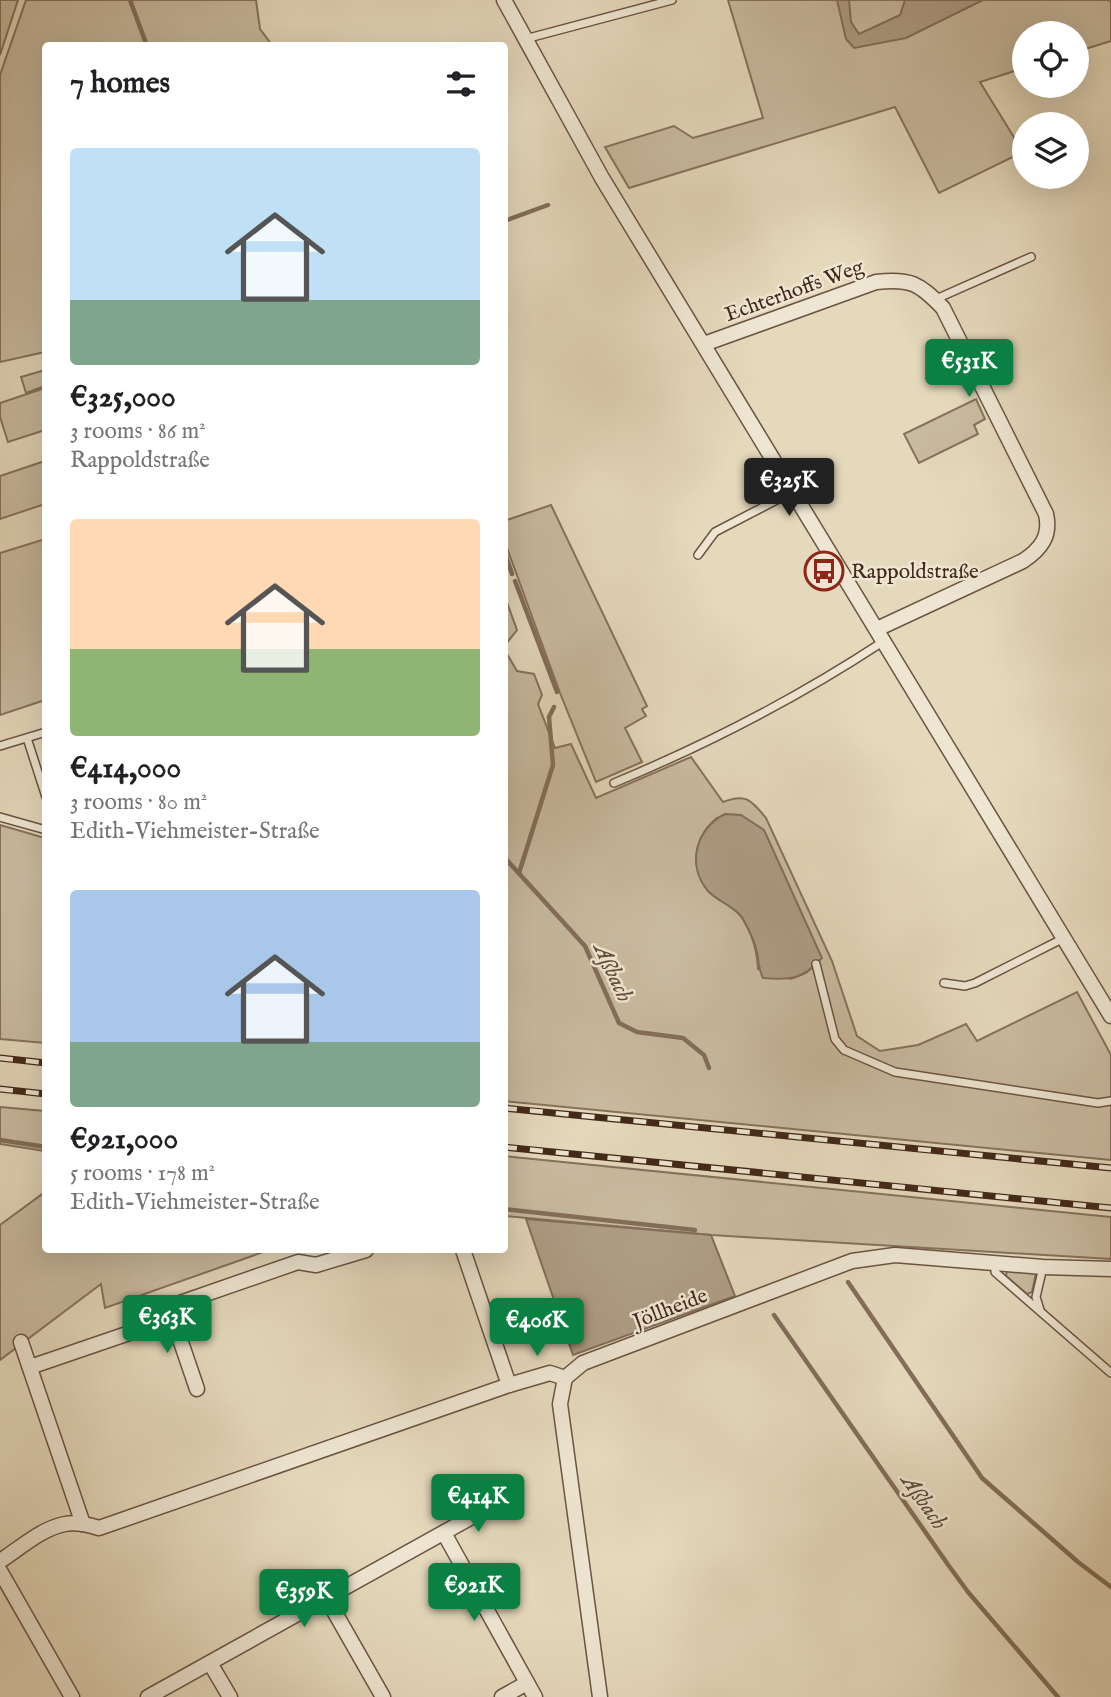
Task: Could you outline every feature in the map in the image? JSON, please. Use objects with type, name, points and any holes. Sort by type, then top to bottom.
[{"type":"street","points":[[505,0],[602,178],[1111,1016]]},
{"type":"street","name":"Echterhoffs Weg","points":[[704,345],[876,282],[898,279],[914,284],[943,308],[1046,513],[1049,526],[1044,542],[1023,561],[881,635]]},
{"type":"street","points":[[30,1367],[147,1327],[177,1304],[298,1262],[316,1265],[356,1253]]},
{"type":"street","points":[[464,1253],[509,1385]]},
{"type":"street","name":"Jöllheide","points":[[565,1378],[583,1363],[852,1261],[895,1255],[1043,1267],[1111,1269]]},
{"type":"street","points":[[170,1310],[197,1389]]},
{"type":"street","points":[[20,1342],[83,1524]]},
{"type":"street","points":[[0,1561],[46,1532],[65,1524],[83,1524],[99,1528],[550,1373],[565,1378],[560,1404],[600,1697]]},
{"type":"street","points":[[148,1697],[495,1504]]},
{"type":"street","points":[[444,1533],[535,1697]]},
{"type":"street","points":[[0,1571],[72,1697]]},
{"type":"street","points":[[326,1597],[383,1697]]},
{"type":"street","points":[[210,1663],[230,1697]]},
{"type":"street","points":[[502,1697],[527,1683]]},
{"type":"lane","points":[[526,39],[671,0]]},
{"type":"lane","points":[[935,299],[1031,257]]},
{"type":"lane","points":[[698,555],[715,532],[794,492]]},
{"type":"lane","points":[[614,783],[668,761],[821,682],[881,635]]},
{"type":"lane","points":[[0,747],[42,733]]},
{"type":"lane","points":[[27,738],[42,785]]},
{"type":"lane","points":[[0,817],[42,829]]},
{"type":"lane","points":[[944,983],[965,986],[975,983],[1065,938]]},
{"type":"lane","points":[[816,964],[835,1039],[844,1050],[895,1072],[1098,1103],[1111,1101]]},
{"type":"lane","points":[[995,1262],[995,1272],[1111,1373]]},
{"type":"lane","points":[[1040,1310],[1036,1297],[1043,1267]]},
{"type":"shaded area","points":[[0,0],[18,0],[0,55]]},
{"type":"shaded area","points":[[26,0],[256,0],[260,29],[270,42],[42,42],[42,353],[0,362],[0,75]]},
{"type":"shaded area","points":[[728,0],[1111,2],[1111,41],[1089,48],[1089,21],[1012,21],[1012,72],[980,82],[1012,134],[1012,157],[939,193],[895,107],[629,188],[605,147],[674,126],[693,138],[763,118]]},
{"type":"shaded area","points":[[837,0],[849,0],[851,22],[859,34],[900,15],[905,0],[983,0],[906,38],[854,48],[846,39]]},
{"type":"shaded area","points":[[42,371],[42,387],[26,393],[21,377]]},
{"type":"shaded area","points":[[42,389],[42,431],[8,442],[0,417],[0,403]]},
{"type":"shaded area","points":[[976,399],[985,419],[974,425],[978,434],[919,463],[904,434]]},
{"type":"shaded area","points":[[42,462],[42,505],[0,519],[0,476]]},
{"type":"shaded area","points":[[551,505],[647,706],[642,709],[646,716],[625,728],[642,762],[596,782],[508,551],[508,520]]},
{"type":"shaded area","points":[[42,540],[42,701],[0,715],[0,553]]},
{"type":"shaded area","points":[[508,605],[517,630],[508,641]]},
{"type":"shaded area","points":[[508,656],[517,671],[534,674],[542,695],[538,704],[555,748],[571,744],[596,798],[691,757],[723,802],[743,798],[756,807],[766,818],[832,961],[857,1036],[880,1051],[918,1045],[966,1024],[977,1041],[1077,992],[1111,1055],[1111,1160],[508,1101]],"holes":[[[717,818],[816,964],[806,973],[791,979],[758,969],[753,942],[742,918],[708,890],[702,881],[696,862],[699,843],[709,825]]]},
{"type":"shaded area","points":[[725,814],[741,815],[764,830],[822,958],[802,975],[781,979],[763,978],[755,944],[742,917],[712,895],[701,881],[697,870],[697,848],[707,828]]},
{"type":"shaded area","points":[[0,825],[42,837],[42,1043],[0,1039]]},
{"type":"shaded area","points":[[0,1107],[42,1111],[42,1151],[0,1144]]},
{"type":"shaded area","points":[[508,1156],[1111,1217],[1111,1259],[711,1235],[508,1216]]},
{"type":"shaded area","points":[[42,1194],[42,1253],[261,1253],[105,1308],[101,1284],[0,1360],[0,1225]]},
{"type":"shaded area","points":[[526,1219],[711,1235],[735,1296],[573,1355]]},
{"type":"shaded area","points":[[1007,1270],[1036,1273],[1032,1292],[1027,1294],[1006,1276]]},
{"type":"waterway","name":"Aßbach","points":[[130,0],[146,42]]},
{"type":"waterway","points":[[508,220],[548,205]]},
{"type":"waterway","points":[[508,562],[512,574]]},
{"type":"waterway","points":[[515,581],[557,692]]},
{"type":"waterway","points":[[519,873],[553,765],[549,717],[554,707]]},
{"type":"waterway","name":"Aßbach","points":[[508,861],[585,946],[619,1023],[637,1032],[683,1038],[704,1055],[709,1068]]},
{"type":"waterway","points":[[0,1140],[42,1146]]},
{"type":"waterway","points":[[508,1209],[695,1230]]},
{"type":"waterway","points":[[848,1282],[982,1478],[1078,1562],[1111,1587]]},
{"type":"waterway","name":"Aßbach","points":[[774,1315],[968,1592],[1058,1697]]},
{"type":"railway","points":[[0,1058],[42,1063]]},
{"type":"railway","points":[[0,1089],[42,1094]]},
{"type":"railway","points":[[508,1108],[1111,1168]]},
{"type":"railway","points":[[508,1147],[1111,1208]]},
{"type":"place","name":"Rappoldstraße","points":[[824,571]]}]
